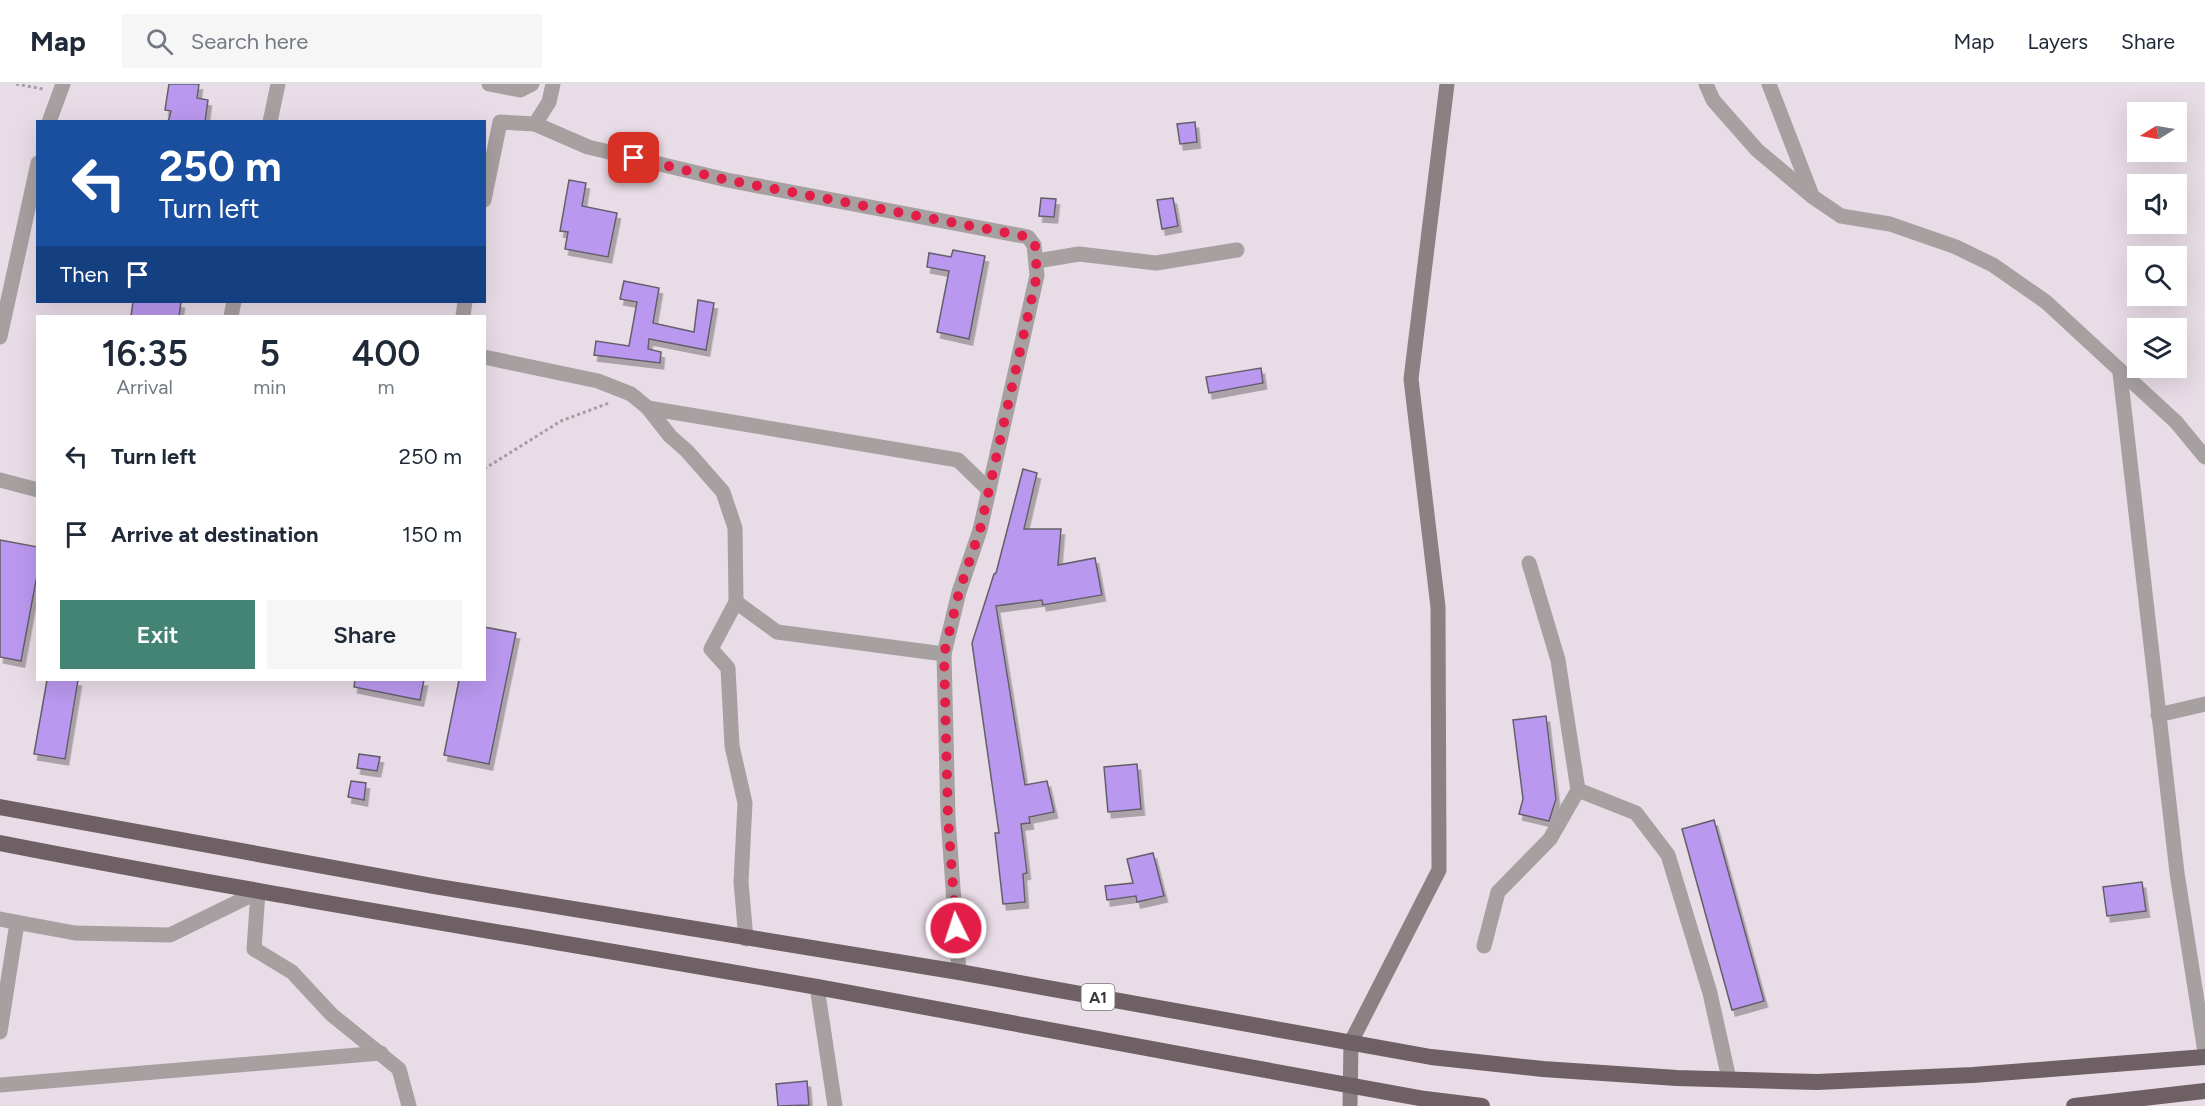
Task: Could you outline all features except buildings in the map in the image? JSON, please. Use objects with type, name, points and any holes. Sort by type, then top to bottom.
[{"type":"highway","name":"A1","points":[[0,807],[433,886],[746,939],[959,972],[1431,1056],[1543,1069],[1817,1082],[1973,1075],[2205,1054]]},
{"type":"highway","name":"A1","points":[[0,843],[258,892],[431,919],[817,987],[1425,1100],[1482,1106]]},
{"type":"highway","points":[[2074,1106],[2205,1091]]},
{"type":"main road","points":[[1350,1106],[1351,1042],[1439,870],[1438,607],[1411,379],[1447,84]]},
{"type":"street","points":[[270,120],[278,84]]},
{"type":"street","points":[[489,84],[520,90],[532,84]]},
{"type":"street","points":[[535,124],[549,102],[553,84]]},
{"type":"street","points":[[1707,84],[1713,100],[1741,133],[1813,197],[1840,216],[1890,224],[1956,247],[1992,265],[2046,302],[2120,373],[2176,422],[2205,457]]},
{"type":"street","points":[[1769,84],[1813,197]]},
{"type":"street","points":[[50,120],[61,88]]},
{"type":"street","points":[[486,191],[500,122],[535,124],[588,147],[727,180],[1029,237],[1035,245],[1037,275],[989,490],[944,654],[948,818],[959,972]]},
{"type":"street","points":[[0,337],[33,202],[36,179]]},
{"type":"street","points":[[1037,261],[1079,254],[1156,263],[1237,250]]},
{"type":"street","points":[[486,357],[598,381],[631,394],[648,408],[670,436],[723,492],[735,528],[736,602],[711,649],[728,668],[732,746],[745,803],[741,882],[746,939]]},
{"type":"street","points":[[2120,373],[2177,873],[2205,1054]]},
{"type":"street","points":[[648,408],[958,460],[989,490]]},
{"type":"street","points":[[0,480],[36,489]]},
{"type":"street","points":[[1484,946],[1498,892],[1550,839],[1578,790],[1558,660],[1528,563]]},
{"type":"street","points":[[736,602],[777,632],[944,654]]},
{"type":"street","points":[[2158,715],[2205,704]]},
{"type":"street","points":[[1578,790],[1636,813],[1668,855],[1710,993],[1730,1079]]},
{"type":"street","points":[[0,919],[75,933],[170,935],[258,892]]},
{"type":"street","points":[[258,892],[254,949],[292,972],[332,1015],[399,1069],[409,1106]]},
{"type":"street","points":[[0,1032],[17,923]]},
{"type":"street","points":[[817,987],[835,1106]]},
{"type":"street","points":[[0,1085],[381,1053]]},
{"type":"path","points":[[16,84],[61,88]]},
{"type":"path","points":[[486,469],[561,421],[631,394]]},
{"type":"route","points":[[634,158],[727,180],[1029,237],[1035,245],[1037,275],[980,530],[959,592],[944,654],[948,818],[956,928]]}]
